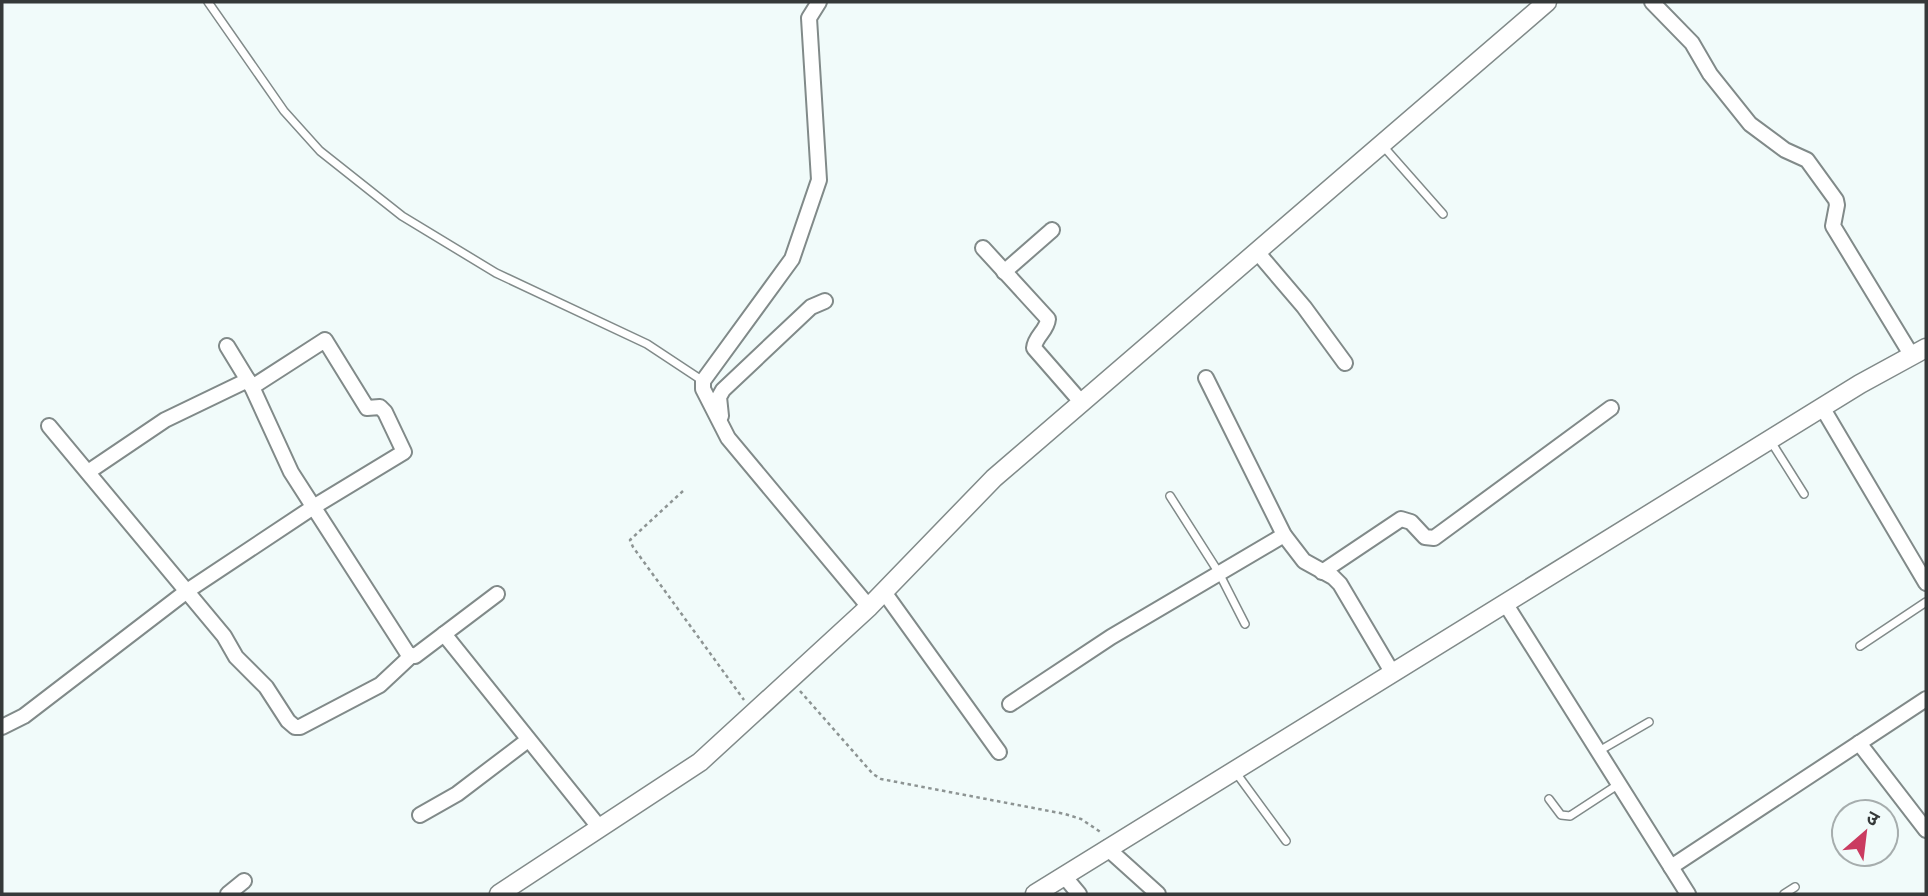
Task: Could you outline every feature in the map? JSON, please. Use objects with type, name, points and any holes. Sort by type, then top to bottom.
[{"type":"street","points":[[819,2],[809,18],[819,180],[792,259],[703,381],[703,389],[728,438],[869,607]]},
{"type":"street","points":[[499,894],[700,762],[869,607],[994,478],[1547,2]]},
{"type":"street","points":[[1035,894],[1769,439],[1919,352],[1833,226],[1836,200],[1807,160],[1785,150],[1754,128],[1710,75],[1692,43],[1652,2]]},
{"type":"street","points":[[1004,272],[1052,230]]},
{"type":"street","points":[[983,248],[1048,319],[1047,326],[1035,342],[1034,348],[1082,403]]},
{"type":"street","points":[[1258,253],[1304,307],[1345,363]]},
{"type":"street","points":[[721,425],[719,397],[723,390],[811,307],[825,301]]},
{"type":"street","points":[[2,727],[24,716],[187,591],[314,506],[403,454],[404,448],[383,409],[370,410],[365,405],[326,340],[250,383],[165,420],[88,472]]},
{"type":"street","points":[[226,346],[250,383],[291,472],[411,656]]},
{"type":"street","points":[[1206,378],[1284,535],[1304,561],[1340,584],[1392,672]]},
{"type":"street","points":[[1822,407],[1922,566],[1926,583]]},
{"type":"street","points":[[1322,572],[1401,519],[1411,522],[1424,537],[1434,538],[1611,408]]},
{"type":"street","points":[[50,426],[224,636],[236,657],[266,687],[288,721],[295,727],[300,727],[374,689],[411,656],[415,656],[497,594]]},
{"type":"street","points":[[1010,704],[1111,637],[1284,535]]},
{"type":"street","points":[[884,592],[999,752]]},
{"type":"street","points":[[1504,603],[1688,894]]},
{"type":"street","points":[[444,634],[599,827]]},
{"type":"street","points":[[1671,867],[1926,699]]},
{"type":"street","points":[[420,815],[457,794],[528,740]]},
{"type":"street","points":[[1859,743],[1926,830]]},
{"type":"street","points":[[1111,845],[1158,894]]},
{"type":"street","points":[[1064,876],[1079,894]]},
{"type":"street","points":[[228,894],[244,881]]},
{"type":"lane","points":[[208,2],[284,111],[320,151],[402,216],[496,273],[647,344],[703,381]]},
{"type":"lane","points":[[1382,145],[1443,214]]},
{"type":"lane","points":[[1769,439],[1804,494]]},
{"type":"lane","points":[[1170,496],[1219,573],[1245,624]]},
{"type":"lane","points":[[1860,646],[1926,602]]},
{"type":"lane","points":[[1598,752],[1649,722]]},
{"type":"lane","points":[[1234,769],[1286,841]]},
{"type":"lane","points":[[1549,799],[1561,815],[1570,816],[1619,784]]},
{"type":"lane","points":[[1784,894],[1795,887]]},
{"type":"path","points":[[683,491],[630,540],[754,714]]},
{"type":"path","points":[[790,680],[873,774],[881,779],[1065,814],[1082,819],[1111,845]]}]
